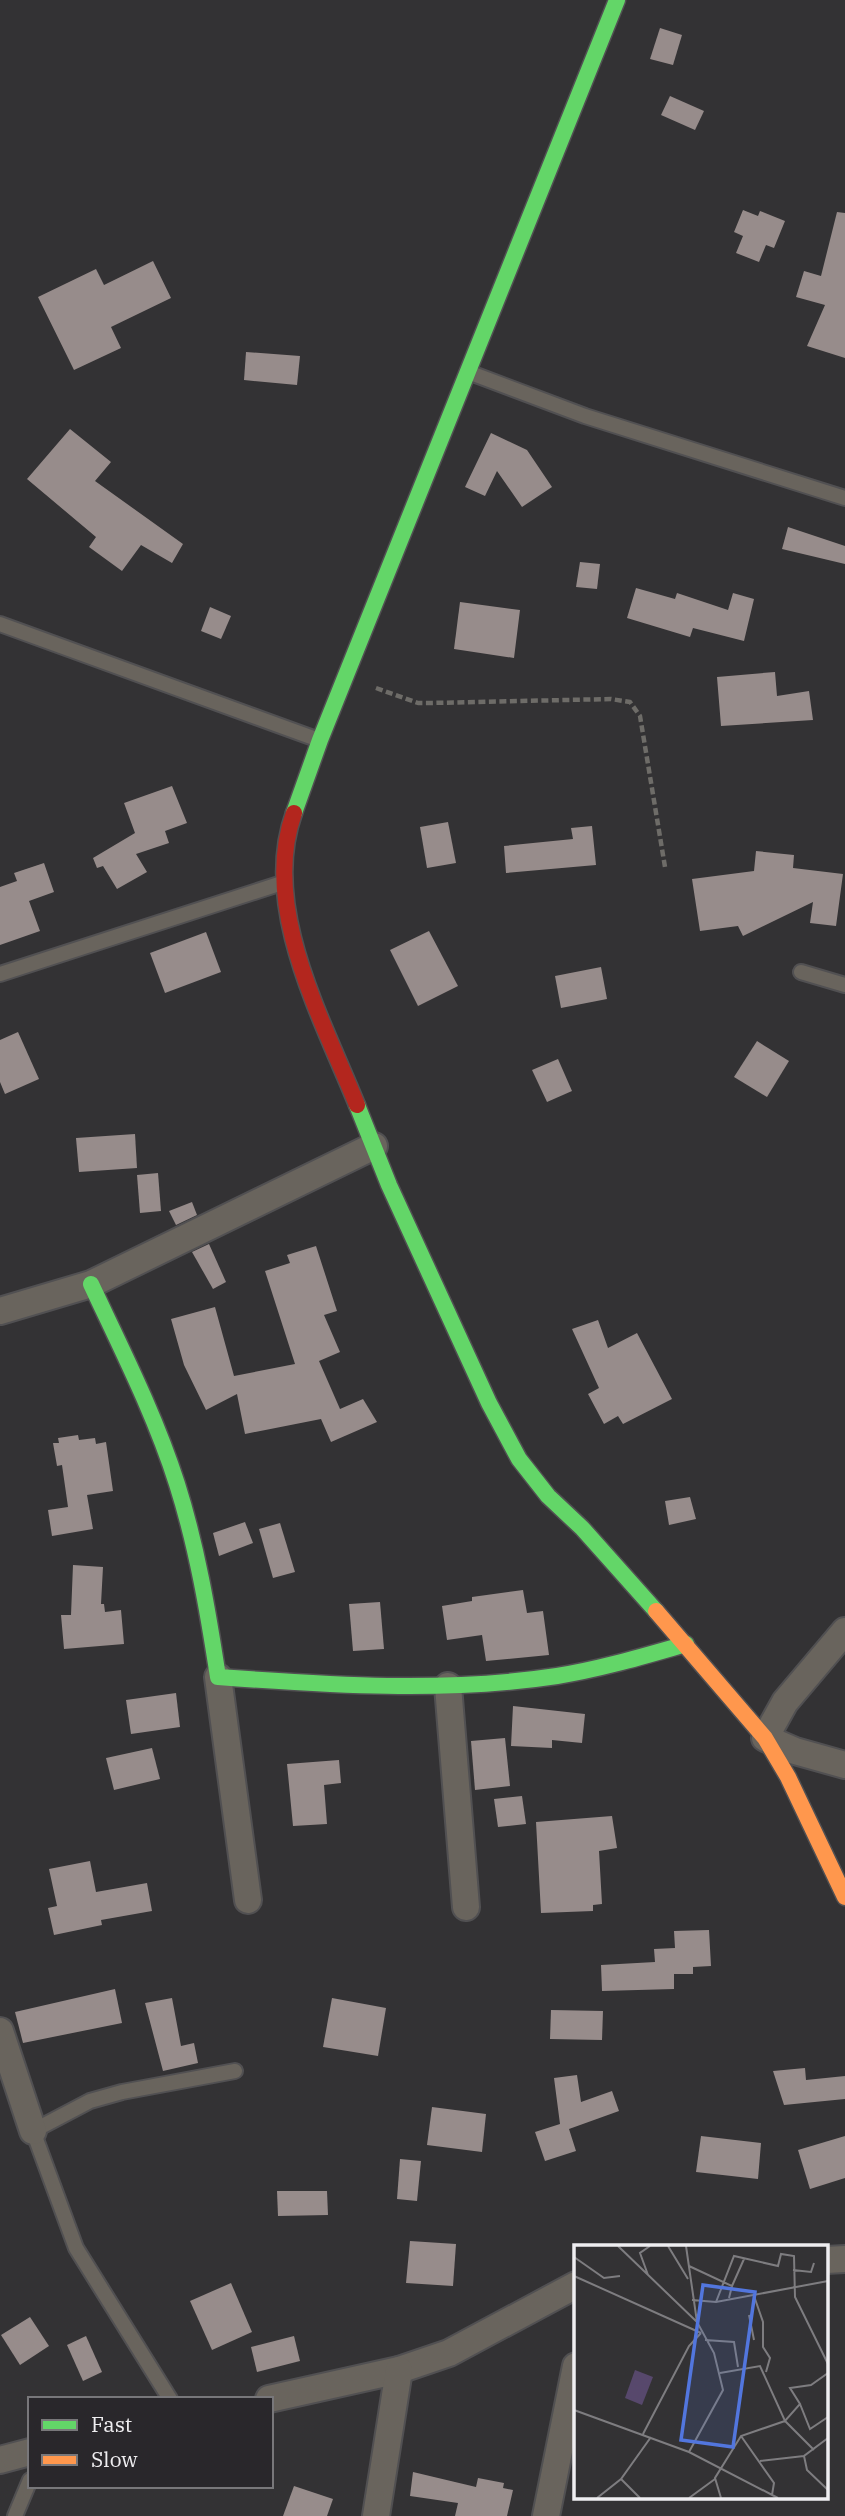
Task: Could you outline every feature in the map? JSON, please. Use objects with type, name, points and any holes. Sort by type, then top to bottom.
[{"type":"street","points":[[617,0],[320,740],[290,824],[283,883],[299,961],[374,1146],[489,1403],[519,1460],[548,1496],[582,1528],[686,1644],[765,1738],[788,1777],[845,1897]]},
{"type":"street","points":[[0,1311],[91,1284],[374,1146]]},
{"type":"street","points":[[91,1284],[153,1418],[178,1485],[210,1623],[248,1900]]},
{"type":"street","points":[[765,1738],[785,1702],[845,1631]]},
{"type":"street","points":[[218,1677],[349,1685],[448,1686],[556,1676],[686,1644]]},
{"type":"street","points":[[448,1686],[466,1907]]},
{"type":"street","points":[[765,1738],[795,1751],[845,1765]]},
{"type":"street","points":[[0,2031],[33,2131]]},
{"type":"street","points":[[273,2398],[399,2370],[449,2353],[574,2285]]},
{"type":"street","points":[[376,2516],[399,2370]]},
{"type":"street","points":[[546,2516],[574,2376]]},
{"type":"lane","points":[[467,372],[584,416],[845,498]]},
{"type":"lane","points":[[0,624],[320,740]]},
{"type":"lane","points":[[0,974],[283,883]]},
{"type":"lane","points":[[801,972],[845,985]]},
{"type":"lane","points":[[169,2397],[76,2248],[33,2131],[101,2098],[150,2084],[235,2071]]},
{"type":"lane","points":[[15,2516],[28,2485]]},
{"type":"path","points":[[345,677],[418,703],[611,699],[630,702],[640,716],[664,867]]},
{"type":"building","points":[[660,28],[682,35],[673,65],[650,59]]},
{"type":"building","points":[[670,96],[704,111],[695,130],[661,115]]},
{"type":"building","points":[[743,210],[758,216],[760,211],[785,221],[774,248],[766,245],[759,262],[736,253],[743,236],[734,232]]},
{"type":"building","points":[[837,212],[845,213],[845,358],[807,346],[825,305],[796,297],[804,271],[821,276]]},
{"type":"building","points":[[153,261],[171,298],[111,327],[121,348],[74,370],[38,297],[96,269],[104,285]]},
{"type":"building","points":[[246,352],[300,356],[297,385],[244,380]]},
{"type":"building","points":[[70,429],[111,462],[95,481],[183,544],[172,563],[141,545],[122,571],[89,547],[96,537],[27,479]]},
{"type":"building","points":[[491,433],[527,450],[552,487],[522,507],[497,471],[485,496],[465,487]]},
{"type":"building","points":[[788,527],[845,546],[845,564],[782,549]]},
{"type":"building","points":[[580,562],[600,564],[597,589],[576,587]]},
{"type":"building","points":[[636,588],[675,599],[677,593],[728,610],[733,593],[754,599],[744,641],[693,628],[690,637],[627,618]]},
{"type":"building","points":[[460,602],[520,610],[514,658],[454,649]]},
{"type":"building","points":[[210,607],[231,616],[221,639],[201,631]]},
{"type":"building","points":[[775,672],[777,696],[809,691],[813,720],[721,726],[717,677]]},
{"type":"building","points":[[172,786],[187,823],[165,831],[169,843],[136,854],[147,872],[117,889],[103,866],[97,868],[93,858],[135,833],[124,803]]},
{"type":"building","points":[[448,822],[456,863],[427,868],[420,827]]},
{"type":"building","points":[[592,826],[596,865],[506,873],[504,846],[573,839],[571,828]]},
{"type":"building","points":[[756,851],[794,855],[793,868],[843,874],[836,926],[810,923],[813,902],[743,936],[738,926],[700,931],[692,879],[754,871]]},
{"type":"building","points":[[44,863],[54,892],[29,901],[40,931],[0,945],[0,887],[17,881],[14,873]]},
{"type":"building","points":[[429,931],[458,986],[418,1006],[390,950]]},
{"type":"building","points":[[206,932],[221,972],[165,993],[150,953]]},
{"type":"building","points":[[601,967],[607,999],[561,1008],[555,976]]},
{"type":"building","points":[[18,1032],[39,1079],[5,1094],[0,1082],[0,1040]]},
{"type":"building","points":[[757,1041],[789,1061],[767,1097],[734,1077]]},
{"type":"building","points":[[558,1059],[572,1091],[547,1102],[532,1070]]},
{"type":"building","points":[[135,1134],[137,1168],[79,1172],[76,1138]]},
{"type":"building","points":[[158,1173],[161,1211],[140,1213],[137,1175]]},
{"type":"building","points":[[192,1202],[197,1215],[176,1225],[169,1211]]},
{"type":"building","points":[[209,1244],[226,1282],[213,1289],[192,1252]]},
{"type":"building","points":[[316,1246],[337,1311],[324,1315],[340,1352],[319,1361],[340,1409],[363,1399],[377,1422],[331,1442],[321,1419],[245,1434],[237,1394],[206,1410],[184,1365],[171,1319],[215,1307],[234,1376],[295,1364],[265,1271],[290,1263],[287,1255]]},
{"type":"building","points":[[598,1320],[608,1348],[637,1333],[672,1399],[623,1424],[618,1416],[604,1424],[588,1394],[599,1388],[572,1329]]},
{"type":"building","points":[[78,1435],[79,1440],[95,1438],[96,1444],[106,1442],[113,1491],[87,1495],[93,1529],[52,1536],[48,1510],[68,1507],[62,1465],[57,1466],[53,1443],[59,1443],[58,1438]]},
{"type":"building","points":[[690,1497],[696,1519],[669,1525],[665,1501]]},
{"type":"building","points":[[245,1522],[253,1543],[219,1556],[213,1533]]},
{"type":"building","points":[[280,1523],[295,1572],[273,1578],[259,1529]]},
{"type":"building","points":[[73,1565],[103,1567],[101,1604],[104,1604],[105,1612],[121,1610],[124,1644],[64,1649],[61,1615],[71,1615]]},
{"type":"building","points":[[523,1590],[527,1613],[543,1611],[549,1655],[486,1661],[482,1635],[447,1640],[442,1606],[472,1601],[472,1597]]},
{"type":"building","points":[[380,1602],[384,1649],[353,1651],[349,1604]]},
{"type":"building","points":[[176,1693],[180,1727],[131,1734],[126,1700]]},
{"type":"building","points":[[513,1706],[585,1714],[582,1743],[552,1740],[552,1748],[511,1746]]},
{"type":"building","points":[[505,1738],[510,1786],[475,1790],[471,1741]]},
{"type":"building","points":[[152,1748],[160,1779],[114,1790],[106,1758]]},
{"type":"building","points":[[339,1760],[341,1783],[324,1785],[327,1824],[293,1826],[287,1764]]},
{"type":"building","points":[[522,1796],[526,1824],[498,1827],[494,1799]]},
{"type":"building","points":[[612,1816],[617,1848],[599,1851],[602,1904],[593,1905],[593,1911],[541,1913],[536,1822]]},
{"type":"building","points":[[90,1861],[96,1892],[147,1883],[152,1911],[101,1920],[102,1925],[54,1935],[48,1908],[57,1906],[49,1869]]},
{"type":"building","points":[[709,1930],[711,1966],[693,1967],[693,1974],[674,1974],[674,1989],[602,1991],[601,1965],[655,1962],[654,1949],[675,1948],[674,1931]]},
{"type":"building","points":[[115,1989],[122,2023],[23,2043],[15,2012]]},
{"type":"building","points":[[172,1998],[181,2046],[194,2043],[198,2063],[163,2071],[145,2003]]},
{"type":"building","points":[[332,1998],[386,2008],[378,2056],[323,2047]]},
{"type":"building","points":[[551,2010],[603,2011],[602,2040],[550,2039]]},
{"type":"building","points":[[805,2068],[806,2080],[845,2076],[845,2099],[784,2105],[773,2071]]},
{"type":"building","points":[[577,2075],[581,2102],[612,2091],[619,2111],[569,2129],[576,2151],[545,2161],[535,2132],[560,2124],[554,2078]]},
{"type":"building","points":[[432,2107],[486,2114],[482,2152],[427,2145]]},
{"type":"building","points":[[701,2136],[761,2143],[758,2179],[696,2172]]},
{"type":"building","points":[[845,2136],[845,2178],[810,2189],[798,2150]]},
{"type":"building","points":[[400,2159],[421,2161],[417,2201],[397,2199]]},
{"type":"building","points":[[277,2191],[327,2191],[328,2215],[278,2216]]},
{"type":"building","points":[[410,2241],[456,2244],[453,2286],[406,2283]]},
{"type":"building","points":[[231,2283],[252,2332],[212,2350],[190,2301]]},
{"type":"building","points":[[30,2317],[49,2346],[20,2365],[1,2335]]},
{"type":"building","points":[[86,2336],[102,2372],[83,2381],[67,2345]]},
{"type":"building","points":[[294,2336],[300,2361],[257,2372],[251,2347]]},
{"type":"building","points":[[413,2472],[476,2487],[478,2478],[504,2483],[503,2488],[513,2490],[507,2516],[455,2516],[458,2503],[410,2496]]},
{"type":"building","points":[[294,2486],[333,2499],[327,2516],[283,2516]]},
{"type":"traffic: fast","points":[[294,813],[320,740],[617,0]]},
{"type":"traffic: fast","points":[[357,1105],[389,1185],[489,1403],[519,1459],[548,1496],[582,1528],[656,1611]]},
{"type":"traffic: fast","points":[[91,1284],[148,1408],[177,1484],[196,1556],[218,1677],[345,1685],[473,1684],[573,1673],[686,1644]]},
{"type":"traffic: slow","points":[[656,1611],[765,1738],[788,1777],[845,1897]]},
{"type":"traffic: jam","points":[[294,813],[286,849],[285,886],[290,924],[313,999],[357,1105]]}]
